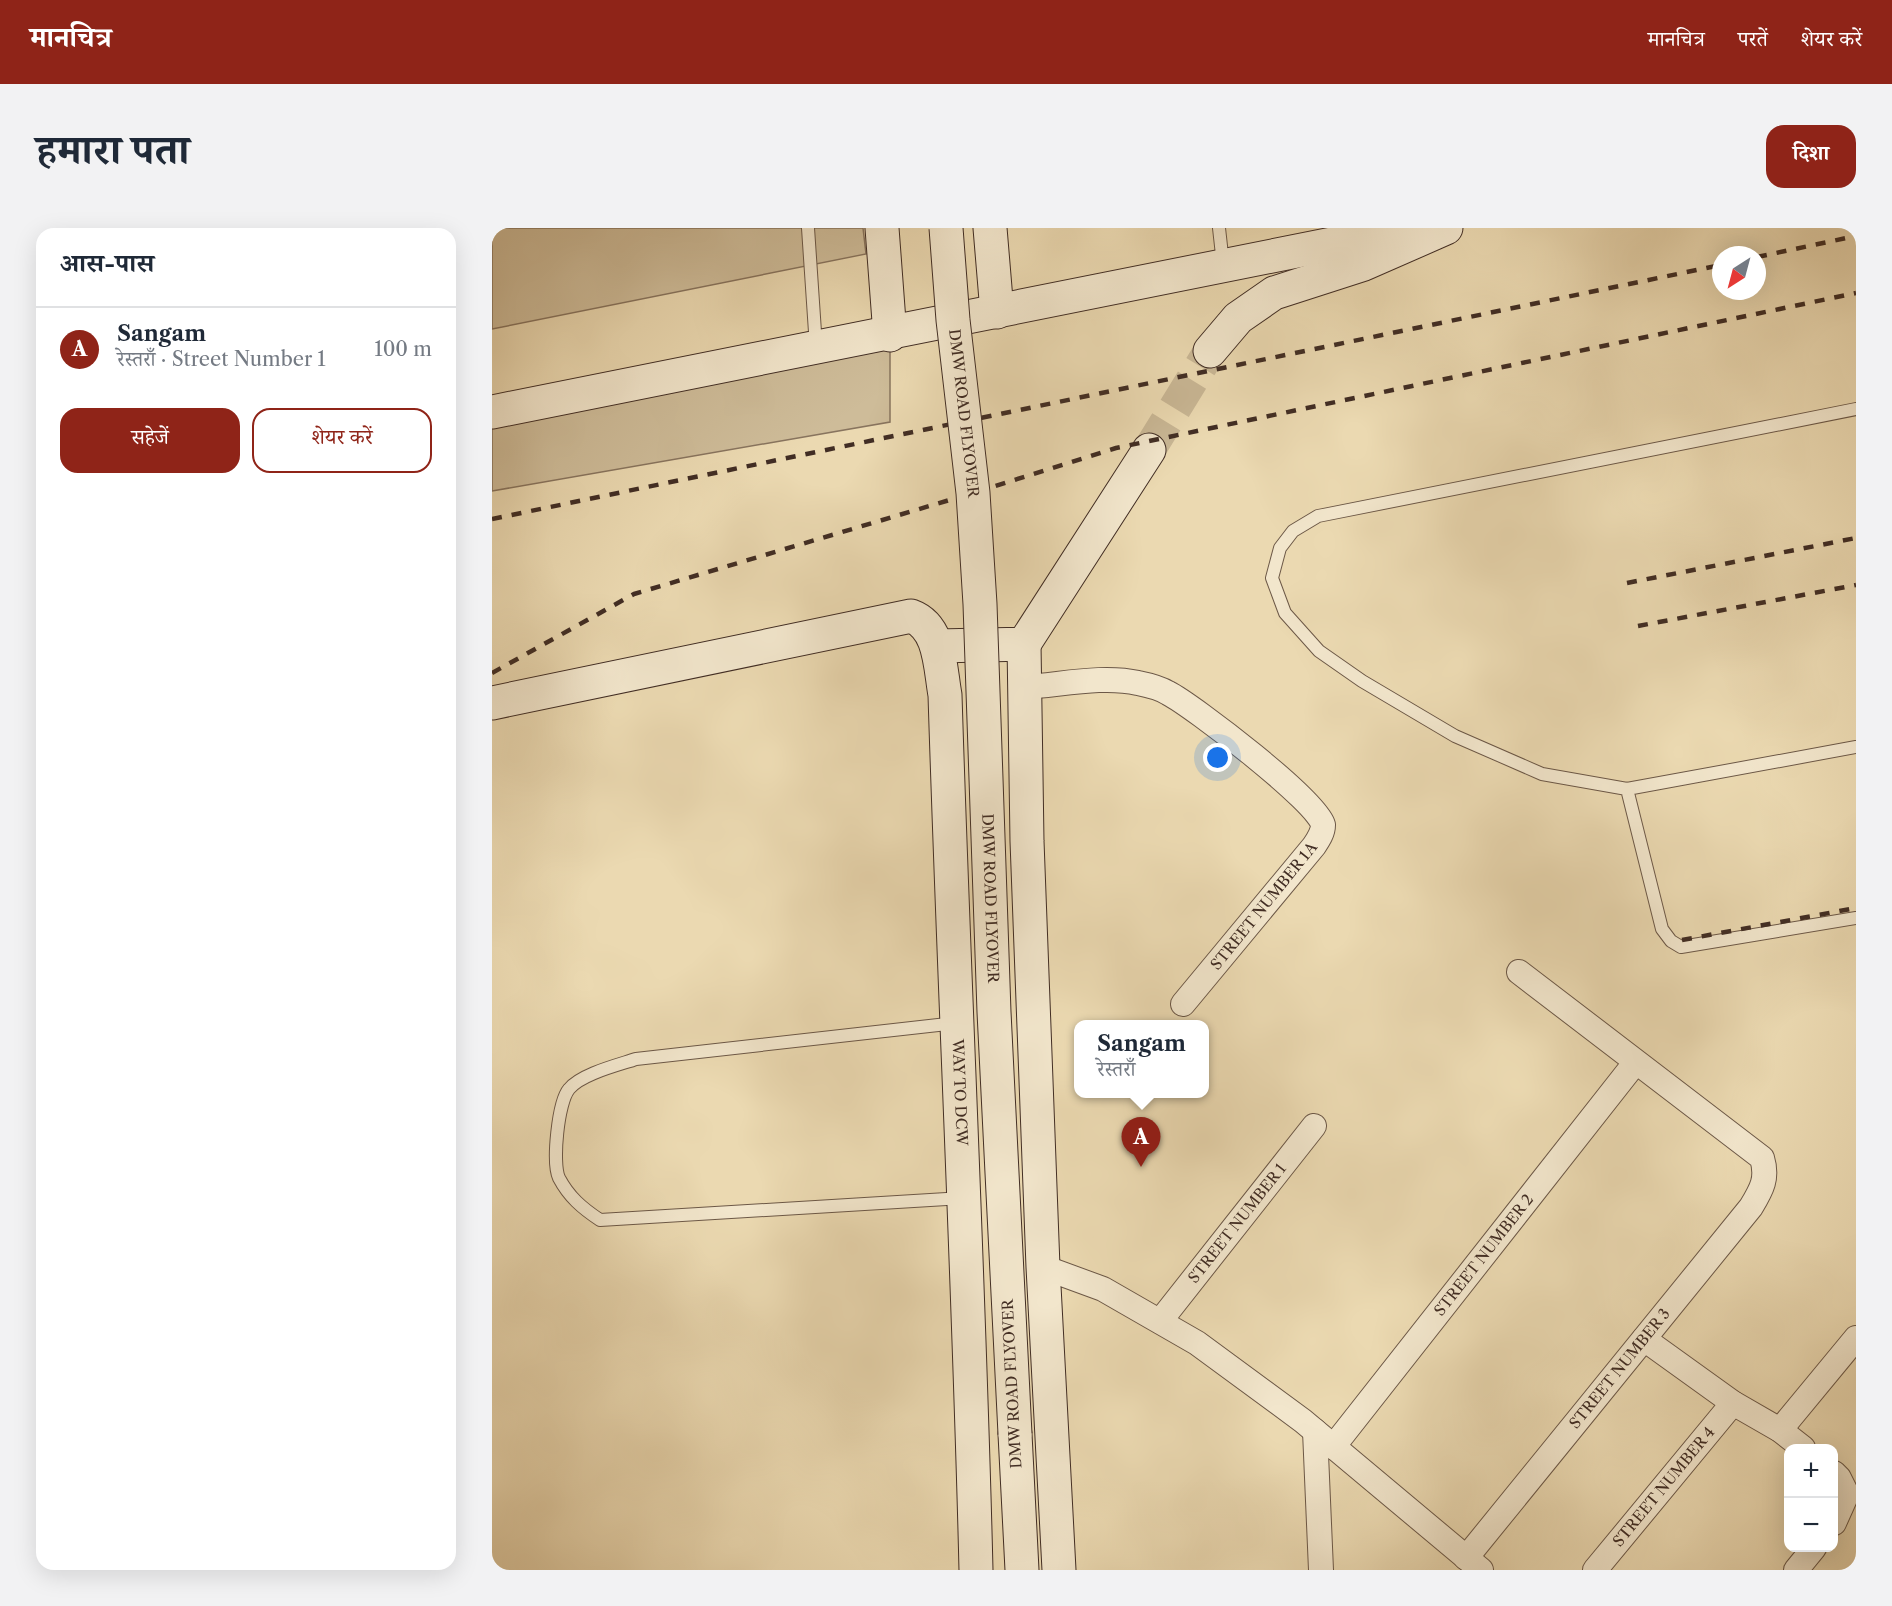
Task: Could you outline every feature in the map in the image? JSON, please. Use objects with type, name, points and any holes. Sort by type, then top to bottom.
[{"type":"street","points":[[882,228],[890,335]]},
{"type":"street","name":"DMW ROAD FLYOVER","points":[[946,228],[953,320],[973,493],[980,604],[998,1107],[1022,1570]]},
{"type":"street","points":[[990,228],[997,312]]},
{"type":"street","points":[[492,412],[890,335],[1412,228]]},
{"type":"street","points":[[1210,351],[1238,318],[1274,293],[1365,264],[1446,228]]},
{"type":"street","points":[[1059,1570],[1043,1267],[1027,841],[1024,644],[1149,450]]},
{"type":"street","points":[[492,703],[911,616],[930,633],[1024,644]]},
{"type":"street","name":"WAY TO DCW","points":[[930,633],[945,695],[956,1023],[965,1198],[976,1570]]},
{"type":"street","name":"STREET NUMBER 1A","points":[[1024,687],[1108,681],[1137,682],[1168,692],[1262,763],[1316,811],[1320,818],[1323,824],[1321,834],[1314,846],[1184,1004]]},
{"type":"street","points":[[1519,972],[1635,1063]]},
{"type":"street","name":"STREET NUMBER 3","points":[[1474,1564],[1644,1339],[1751,1207],[1762,1189],[1766,1173],[1762,1158],[1635,1063]]},
{"type":"street","name":"STREET NUMBER 2","points":[[1333,1447],[1635,1063]]},
{"type":"street","name":"STREET NUMBER 1","points":[[1161,1320],[1314,1126]]},
{"type":"street","points":[[1043,1267],[1103,1289],[1161,1320],[1206,1349],[1315,1431],[1474,1564]]},
{"type":"street","points":[[1780,1430],[1856,1338]]},
{"type":"street","points":[[1644,1339],[1733,1403],[1780,1430],[1797,1444]]},
{"type":"street","name":"STREET NUMBER 4","points":[[1594,1570],[1733,1403]]},
{"type":"street","points":[[1315,1431],[1320,1570]]},
{"type":"street","points":[[1838,1477],[1847,1494],[1838,1513]]},
{"type":"street","points":[[1796,1570],[1811,1552]]},
{"type":"lane","points":[[808,228],[816,348]]},
{"type":"lane","points":[[1219,228],[1223,265]]},
{"type":"lane","points":[[1856,409],[1318,516],[1293,531],[1280,548],[1272,578],[1285,613],[1319,651],[1353,675],[1455,736],[1542,774],[1627,789],[1856,747]]},
{"type":"lane","points":[[1627,789],[1662,929],[1671,941],[1681,946],[1856,918]]},
{"type":"lane","points":[[956,1023],[636,1059],[598,1071],[569,1088],[557,1116],[558,1175],[577,1206],[600,1220],[965,1198]]},
{"type":"shaded area","points":[[492,228],[863,228],[866,254],[492,329]]},
{"type":"shaded area","points":[[890,349],[890,422],[492,491],[492,423]]},
{"type":"tunnel","points":[[1149,450],[1210,351]]},
{"type":"railway","points":[[1766,255],[1856,236]]},
{"type":"railway","points":[[492,519],[1712,267]]},
{"type":"railway","points":[[492,673],[634,594],[1116,448],[1856,293]]},
{"type":"railway","points":[[1627,583],[1856,538]]},
{"type":"railway","points":[[1638,626],[1856,585]]},
{"type":"railway","points":[[1682,940],[1856,908]]},
{"type":"place","name":"Sangam","points":[[1141,1167]]}]
